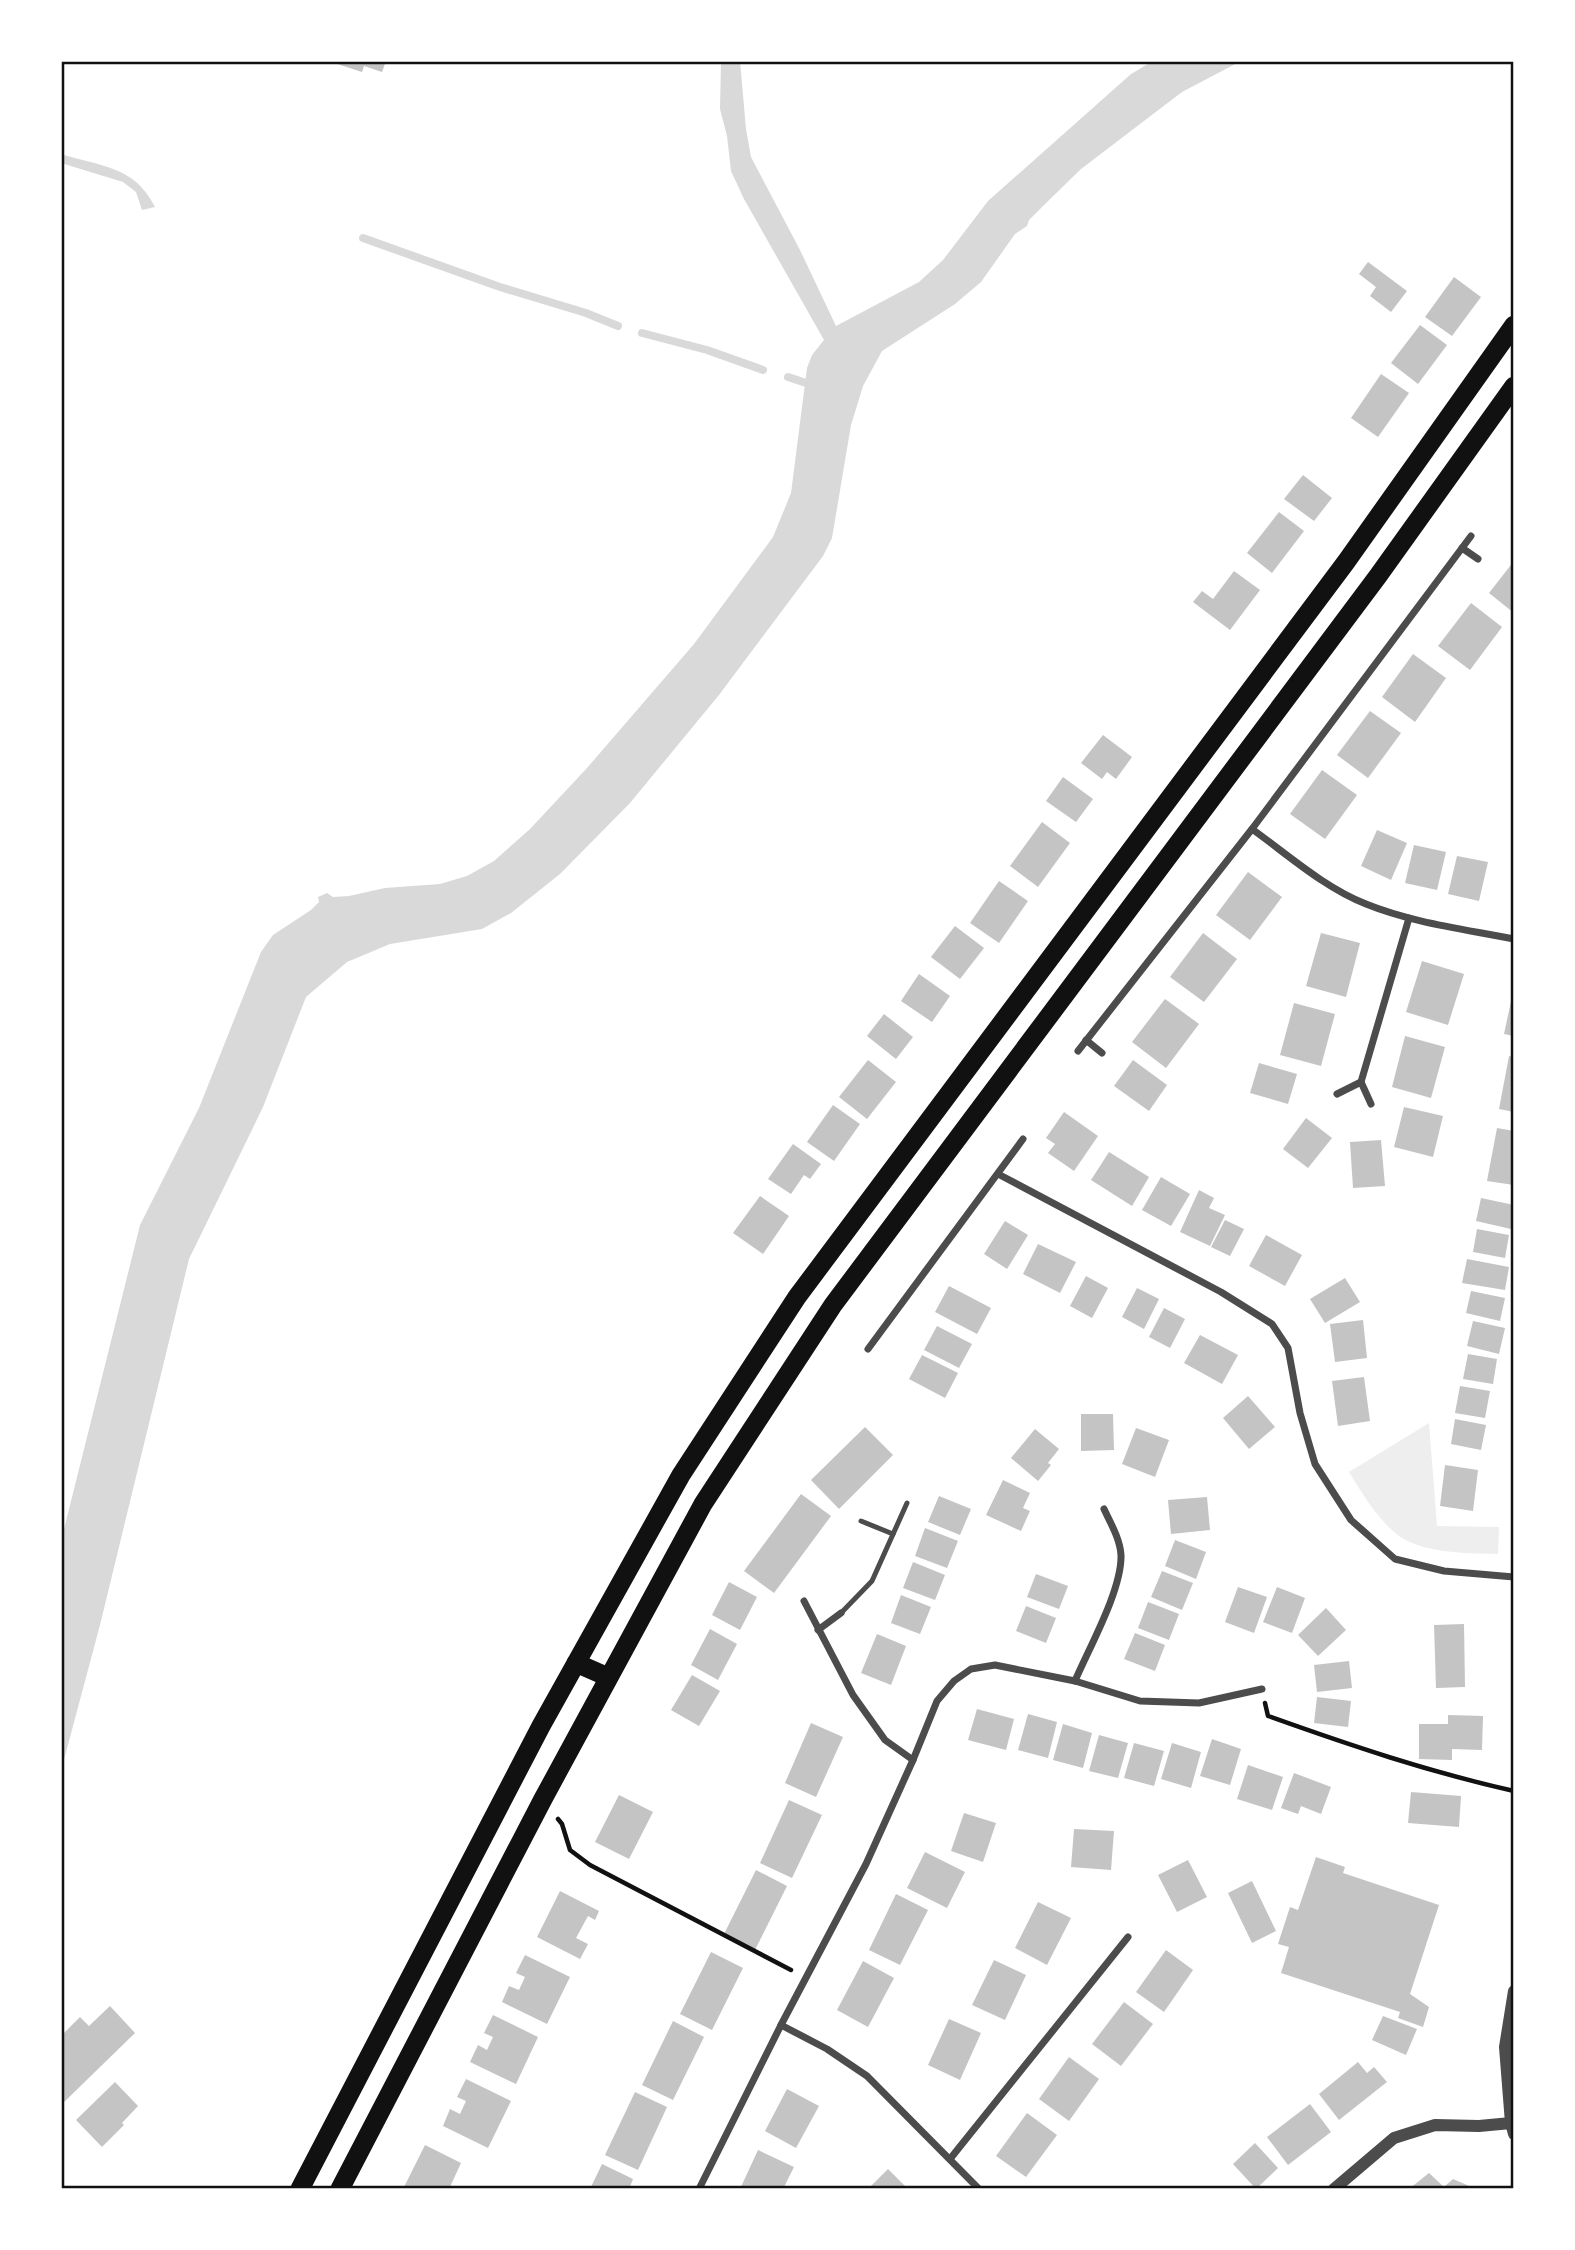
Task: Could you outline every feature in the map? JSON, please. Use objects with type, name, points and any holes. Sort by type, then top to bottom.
[{"type":"highway","points":[[300,2189],[576,1663],[681,1475],[797,1297],[1346,562],[1514,325]]},
{"type":"highway","points":[[340,2189],[543,1798],[703,1504],[833,1305],[1369,588],[1514,386]]},
{"type":"highway","points":[[576,1663],[608,1677]]},
{"type":"street","points":[[1078,1051],[1252,829],[1471,536]]},
{"type":"street","points":[[1462,548],[1478,559]]},
{"type":"street","points":[[1252,829],[1328,883],[1364,904],[1409,918],[1514,939]]},
{"type":"street","points":[[1371,1104],[1361,1082],[1409,918]]},
{"type":"street","points":[[1086,1040],[1102,1053]]},
{"type":"street","points":[[1337,1094],[1361,1082]]},
{"type":"street","points":[[868,1349],[1023,1139]]},
{"type":"street","points":[[998,1174],[1221,1292],[1272,1324],[1288,1348],[1300,1413],[1315,1464],[1351,1520],[1395,1559],[1444,1571],[1514,1577]]},
{"type":"street","points":[[1074,1681],[1117,1583],[1121,1555],[1117,1536],[1104,1509]]},
{"type":"street","points":[[804,1601],[853,1695],[885,1740],[913,1760]]},
{"type":"street","points":[[818,1630],[841,1613]]},
{"type":"street","points":[[699,2189],[866,1864],[937,1701],[954,1681],[971,1669],[995,1665],[1074,1681],[1140,1701],[1199,1703],[1262,1689]]},
{"type":"street","points":[[950,2160],[1128,1937]]},
{"type":"street","points":[[1334,2189],[1394,2138],[1435,2125],[1512,2129],[1505,2047],[1514,1991]]},
{"type":"street","points":[[781,2025],[827,2049],[867,2076],[979,2189]]},
{"type":"lane","points":[[841,1613],[873,1581],[907,1503]]},
{"type":"lane","points":[[862,1521],[893,1534]]},
{"type":"path","points":[[1262,1689],[1268,1716],[1380,1756],[1514,1791]]},
{"type":"path","points":[[543,1798],[562,1824],[570,1850],[590,1865],[806,1978]]},
{"type":"shaded area","points":[[721,61],[740,61],[751,157],[836,326],[919,282],[943,260],[988,201],[1131,74],[1153,61],[1241,61],[1182,92],[1081,169],[1029,220],[1027,226],[1015,234],[981,282],[955,304],[882,351],[863,386],[851,425],[832,538],[823,556],[719,695],[630,803],[560,874],[511,913],[482,929],[390,944],[347,962],[306,997],[263,1107],[189,1259],[100,1625],[61,1771],[61,1541],[140,1225],[199,1108],[261,952],[273,935],[311,910],[319,902],[318,897],[327,893],[333,897],[349,896],[385,888],[440,884],[467,876],[494,861],[530,829],[587,768],[694,644],[773,537],[791,493],[807,368],[812,355],[824,340],[744,199],[731,171],[727,136],[720,109]]},
{"type":"shaded area","points":[[61,154],[103,165],[127,175],[147,193],[155,207],[142,210],[136,192],[123,182],[61,163]]},
{"type":"shaded area","points":[[1429,1423],[1437,1526],[1499,1527],[1498,1554],[1443,1551],[1416,1545],[1404,1539],[1394,1532],[1369,1504],[1349,1472]]},
{"type":"building","points":[[328,61],[386,61],[382,72],[364,66],[362,72]]},
{"type":"building","points":[[1368,262],[1407,291],[1391,312],[1370,296],[1376,287],[1359,274]]},
{"type":"building","points":[[1454,277],[1481,297],[1452,336],[1425,317]]},
{"type":"building","points":[[1420,325],[1447,345],[1418,384],[1391,363]]},
{"type":"building","points":[[1381,374],[1409,393],[1378,437],[1351,418]]},
{"type":"building","points":[[1303,475],[1332,498],[1314,521],[1284,499]]},
{"type":"building","points":[[1279,512],[1304,531],[1272,573],[1247,553]]},
{"type":"building","points":[[1514,561],[1514,613],[1489,593]]},
{"type":"building","points":[[1234,571],[1260,590],[1230,630],[1193,602],[1202,591],[1213,599]]},
{"type":"building","points":[[1471,603],[1502,627],[1470,670],[1438,646]]},
{"type":"building","points":[[1413,654],[1446,678],[1415,722],[1382,697]]},
{"type":"building","points":[[1370,711],[1401,733],[1368,778],[1337,755]]},
{"type":"building","points":[[1103,735],[1132,757],[1116,779],[1107,772],[1102,779],[1081,763]]},
{"type":"building","points":[[1322,770],[1357,795],[1325,839],[1290,814]]},
{"type":"building","points":[[1063,777],[1093,799],[1076,822],[1046,801]]},
{"type":"building","points":[[1042,822],[1070,843],[1038,887],[1010,866]]},
{"type":"building","points":[[1377,830],[1407,843],[1391,880],[1361,866]]},
{"type":"building","points":[[1414,845],[1446,852],[1437,890],[1405,883]]},
{"type":"building","points":[[1457,856],[1488,862],[1479,901],[1448,894]]},
{"type":"building","points":[[1248,872],[1282,897],[1250,940],[1216,915]]},
{"type":"building","points":[[999,881],[1028,901],[999,943],[970,923]]},
{"type":"building","points":[[955,926],[984,948],[960,979],[931,957]]},
{"type":"building","points":[[1203,933],[1237,959],[1204,1002],[1170,977]]},
{"type":"building","points":[[1321,933],[1360,943],[1346,997],[1306,986]]},
{"type":"building","points":[[1422,961],[1464,974],[1448,1025],[1406,1012]]},
{"type":"building","points":[[919,974],[950,996],[932,1022],[901,1001]]},
{"type":"building","points":[[1514,992],[1514,1036],[1504,1034]]},
{"type":"building","points":[[1165,999],[1199,1024],[1166,1068],[1132,1042]]},
{"type":"building","points":[[1294,1003],[1335,1014],[1321,1066],[1280,1055]]},
{"type":"building","points":[[884,1014],[913,1037],[896,1059],[867,1036]]},
{"type":"building","points":[[1405,1036],[1445,1047],[1431,1098],[1392,1087]]},
{"type":"building","points":[[1509,1056],[1514,1057],[1514,1112],[1499,1109]]},
{"type":"building","points":[[868,1060],[896,1082],[867,1119],[839,1097]]},
{"type":"building","points":[[1133,1060],[1167,1085],[1149,1111],[1114,1086]]},
{"type":"building","points":[[1259,1063],[1297,1074],[1288,1104],[1250,1093]]},
{"type":"building","points":[[833,1105],[860,1124],[834,1161],[807,1142]]},
{"type":"building","points":[[1404,1107],[1443,1116],[1433,1157],[1394,1147]]},
{"type":"building","points":[[1064,1112],[1098,1136],[1074,1171],[1048,1153],[1055,1144],[1046,1138]]},
{"type":"building","points":[[1306,1118],[1332,1138],[1308,1168],[1283,1149]]},
{"type":"building","points":[[1497,1128],[1514,1131],[1514,1185],[1487,1181]]},
{"type":"building","points":[[1381,1140],[1385,1186],[1353,1188],[1350,1142]]},
{"type":"building","points":[[793,1144],[821,1164],[810,1179],[804,1175],[791,1194],[768,1179]]},
{"type":"building","points":[[1109,1152],[1149,1177],[1132,1206],[1091,1180]]},
{"type":"building","points":[[1161,1177],[1190,1194],[1171,1226],[1142,1210]]},
{"type":"building","points":[[1199,1190],[1214,1198],[1209,1208],[1225,1215],[1210,1246],[1180,1232]]},
{"type":"building","points":[[760,1196],[789,1216],[763,1254],[733,1233]]},
{"type":"building","points":[[1481,1198],[1514,1205],[1511,1229],[1476,1221]]},
{"type":"building","points":[[1225,1220],[1244,1229],[1230,1256],[1211,1247]]},
{"type":"building","points":[[1005,1221],[1028,1235],[1007,1269],[984,1254]]},
{"type":"building","points":[[1477,1229],[1509,1235],[1505,1258],[1473,1252]]},
{"type":"building","points":[[1266,1235],[1302,1255],[1285,1286],[1249,1266]]},
{"type":"building","points":[[1038,1244],[1076,1262],[1060,1293],[1023,1274]]},
{"type":"building","points":[[1467,1259],[1509,1267],[1505,1290],[1462,1283]]},
{"type":"building","points":[[1086,1276],[1108,1288],[1092,1318],[1070,1306]]},
{"type":"building","points":[[1345,1278],[1360,1302],[1325,1323],[1310,1299]]},
{"type":"building","points":[[949,1286],[991,1308],[977,1334],[935,1312]]},
{"type":"building","points":[[1137,1288],[1159,1299],[1144,1329],[1122,1317]]},
{"type":"building","points":[[1471,1291],[1505,1298],[1500,1321],[1466,1313]]},
{"type":"building","points":[[1164,1308],[1185,1319],[1170,1348],[1149,1337]]},
{"type":"building","points":[[1363,1320],[1367,1358],[1335,1362],[1330,1324]]},
{"type":"building","points":[[1473,1321],[1505,1328],[1499,1354],[1467,1346]]},
{"type":"building","points":[[937,1326],[972,1344],[959,1368],[924,1350]]},
{"type":"building","points":[[1200,1335],[1238,1355],[1222,1384],[1184,1363]]},
{"type":"building","points":[[1468,1354],[1497,1359],[1493,1384],[1463,1379]]},
{"type":"building","points":[[922,1355],[958,1373],[945,1398],[909,1379]]},
{"type":"building","points":[[1364,1377],[1370,1421],[1338,1426],[1332,1381]]},
{"type":"building","points":[[1460,1386],[1490,1391],[1485,1418],[1455,1413]]},
{"type":"building","points":[[1248,1396],[1275,1427],[1249,1449],[1223,1418]]},
{"type":"building","points":[[1081,1414],[1113,1414],[1114,1450],[1081,1451]]},
{"type":"building","points":[[1455,1419],[1486,1425],[1481,1450],[1451,1444]]},
{"type":"building","points":[[865,1427],[893,1455],[839,1509],[811,1480]]},
{"type":"building","points":[[1136,1428],[1169,1440],[1155,1477],[1122,1464]]},
{"type":"building","points":[[1035,1429],[1059,1449],[1038,1481],[1011,1458]]},
{"type":"building","points":[[1445,1465],[1478,1470],[1473,1511],[1440,1506]]},
{"type":"building","points":[[1003,1480],[1030,1493],[1023,1508],[1030,1511],[1021,1531],[986,1515]]},
{"type":"building","points":[[801,1494],[831,1516],[774,1593],[744,1571]]},
{"type":"building","points":[[939,1496],[971,1509],[960,1535],[928,1522]]},
{"type":"building","points":[[1207,1497],[1210,1530],[1171,1534],[1168,1500]]},
{"type":"building","points":[[925,1528],[958,1541],[947,1568],[915,1556]]},
{"type":"building","points":[[1175,1540],[1206,1552],[1196,1579],[1165,1566]]},
{"type":"building","points":[[913,1562],[945,1575],[935,1600],[903,1588]]},
{"type":"building","points":[[1162,1571],[1193,1583],[1182,1610],[1151,1597]]},
{"type":"building","points":[[1036,1574],[1068,1586],[1059,1609],[1027,1597]]},
{"type":"building","points":[[729,1582],[757,1597],[740,1630],[712,1615]]},
{"type":"building","points":[[1238,1587],[1267,1597],[1254,1633],[1225,1622]]},
{"type":"building","points":[[1277,1587],[1305,1598],[1292,1633],[1263,1622]]},
{"type":"building","points":[[901,1595],[931,1607],[920,1634],[891,1623]]},
{"type":"building","points":[[1148,1602],[1179,1614],[1169,1640],[1138,1628]]},
{"type":"building","points":[[1026,1606],[1056,1618],[1046,1643],[1016,1631]]},
{"type":"building","points":[[1326,1608],[1346,1630],[1318,1656],[1298,1635]]},
{"type":"building","points":[[1464,1624],[1465,1687],[1436,1688],[1434,1625]]},
{"type":"building","points":[[710,1629],[737,1644],[718,1680],[691,1665]]},
{"type":"building","points":[[1135,1633],[1165,1645],[1155,1671],[1124,1659]]},
{"type":"building","points":[[877,1634],[906,1646],[891,1685],[861,1673]]},
{"type":"building","points":[[1349,1661],[1352,1688],[1317,1692],[1314,1665]]},
{"type":"building","points":[[692,1675],[720,1691],[699,1726],[671,1710]]},
{"type":"building","points":[[1317,1697],[1351,1701],[1348,1727],[1314,1723]]},
{"type":"building","points":[[977,1709],[1014,1719],[1006,1750],[968,1740]]},
{"type":"building","points":[[1028,1714],[1057,1722],[1048,1758],[1018,1750]]},
{"type":"building","points":[[1448,1715],[1483,1716],[1482,1750],[1452,1749],[1452,1760],[1419,1759],[1419,1724],[1448,1724]]},
{"type":"building","points":[[811,1723],[843,1737],[816,1797],[785,1783]]},
{"type":"building","points":[[1063,1724],[1092,1733],[1083,1768],[1053,1760]]},
{"type":"building","points":[[1099,1735],[1128,1743],[1118,1778],[1089,1771]]},
{"type":"building","points":[[1212,1739],[1241,1749],[1230,1785],[1200,1776]]},
{"type":"building","points":[[1134,1743],[1164,1751],[1154,1786],[1124,1778]]},
{"type":"building","points":[[1172,1743],[1201,1752],[1191,1788],[1161,1779]]},
{"type":"building","points":[[1248,1765],[1283,1777],[1272,1810],[1237,1799]]},
{"type":"building","points":[[1294,1773],[1331,1787],[1321,1814],[1301,1806],[1298,1814],[1281,1808]]},
{"type":"building","points":[[1411,1792],[1461,1796],[1459,1827],[1408,1823]]},
{"type":"building","points":[[619,1795],[653,1812],[629,1859],[595,1842]]},
{"type":"building","points":[[789,1800],[822,1815],[792,1878],[760,1863]]},
{"type":"building","points":[[964,1813],[996,1823],[983,1862],[951,1851]]},
{"type":"building","points":[[1074,1829],[1114,1831],[1111,1870],[1071,1867]]},
{"type":"building","points":[[925,1852],[965,1872],[947,1908],[907,1888]]},
{"type":"building","points":[[1316,1857],[1345,1867],[1343,1873],[1439,1905],[1410,1994],[1429,2007],[1423,2027],[1398,2018],[1400,2012],[1281,1973],[1289,1947],[1278,1944],[1290,1907],[1298,1910]]},
{"type":"building","points":[[1188,1860],[1207,1897],[1177,1912],[1158,1875]]},
{"type":"building","points":[[756,1870],[787,1886],[755,1950],[724,1934]]},
{"type":"building","points":[[1252,1881],[1276,1931],[1252,1943],[1228,1893]]},
{"type":"building","points":[[560,1891],[599,1911],[595,1920],[588,1916],[576,1938],[588,1944],[580,1959],[537,1937]]},
{"type":"building","points":[[896,1894],[928,1910],[900,1965],[869,1950]]},
{"type":"building","points":[[1038,1902],[1071,1918],[1047,1965],[1015,1948]]},
{"type":"building","points":[[1166,1950],[1193,1970],[1164,2012],[1136,1992]]},
{"type":"building","points":[[711,1952],[743,1968],[712,2030],[680,2014]]},
{"type":"building","points":[[525,1955],[570,1977],[547,2024],[502,2002],[509,1986],[519,1990],[525,1977],[516,1973]]},
{"type":"building","points":[[994,1960],[1026,1975],[1005,2020],[972,2005]]},
{"type":"building","points":[[863,1961],[894,1978],[868,2027],[837,2010]]},
{"type":"building","points":[[1124,2002],[1153,2024],[1121,2066],[1092,2044]]},
{"type":"building","points":[[110,2006],[135,2033],[61,2105],[61,2036],[80,2017],[89,2026]]},
{"type":"building","points":[[493,2015],[538,2037],[516,2084],[470,2062],[478,2045],[487,2050],[493,2037],[484,2033]]},
{"type":"building","points":[[1383,2016],[1417,2029],[1406,2055],[1372,2040]]},
{"type":"building","points":[[949,2019],[981,2033],[960,2080],[928,2065]]},
{"type":"building","points":[[673,2021],[704,2037],[673,2100],[642,2085]]},
{"type":"building","points":[[1069,2057],[1099,2079],[1069,2121],[1039,2099]]},
{"type":"building","points":[[1358,2062],[1367,2073],[1374,2067],[1387,2082],[1339,2120],[1319,2094]]},
{"type":"building","points":[[466,2079],[511,2101],[488,2148],[443,2126],[450,2109],[460,2114],[466,2101],[457,2097]]},
{"type":"building","points":[[115,2082],[138,2106],[102,2147],[76,2120]]},
{"type":"building","points":[[787,2089],[819,2106],[796,2148],[765,2131]]},
{"type":"building","points":[[635,2092],[667,2107],[638,2170],[605,2155]]},
{"type":"building","points":[[1310,2104],[1331,2132],[1288,2165],[1267,2137]]},
{"type":"building","points":[[1027,2113],[1057,2135],[1026,2177],[996,2156]]},
{"type":"building","points":[[1255,2143],[1278,2168],[1256,2189],[1233,2164]]},
{"type":"building","points":[[425,2145],[461,2163],[449,2189],[403,2189]]},
{"type":"building","points":[[758,2150],[794,2167],[783,2189],[740,2189]]},
{"type":"building","points":[[602,2164],[633,2179],[629,2189],[590,2189]]},
{"type":"building","points":[[888,2169],[908,2189],[868,2189]]},
{"type":"building","points":[[1429,2173],[1444,2187],[1453,2179],[1476,2189],[1409,2189]]},
{"type":"waterway","points":[[363,238],[618,326]]},
{"type":"waterway","points":[[642,333],[707,350],[763,370]]},
{"type":"waterway","points":[[788,377],[815,386]]}]
